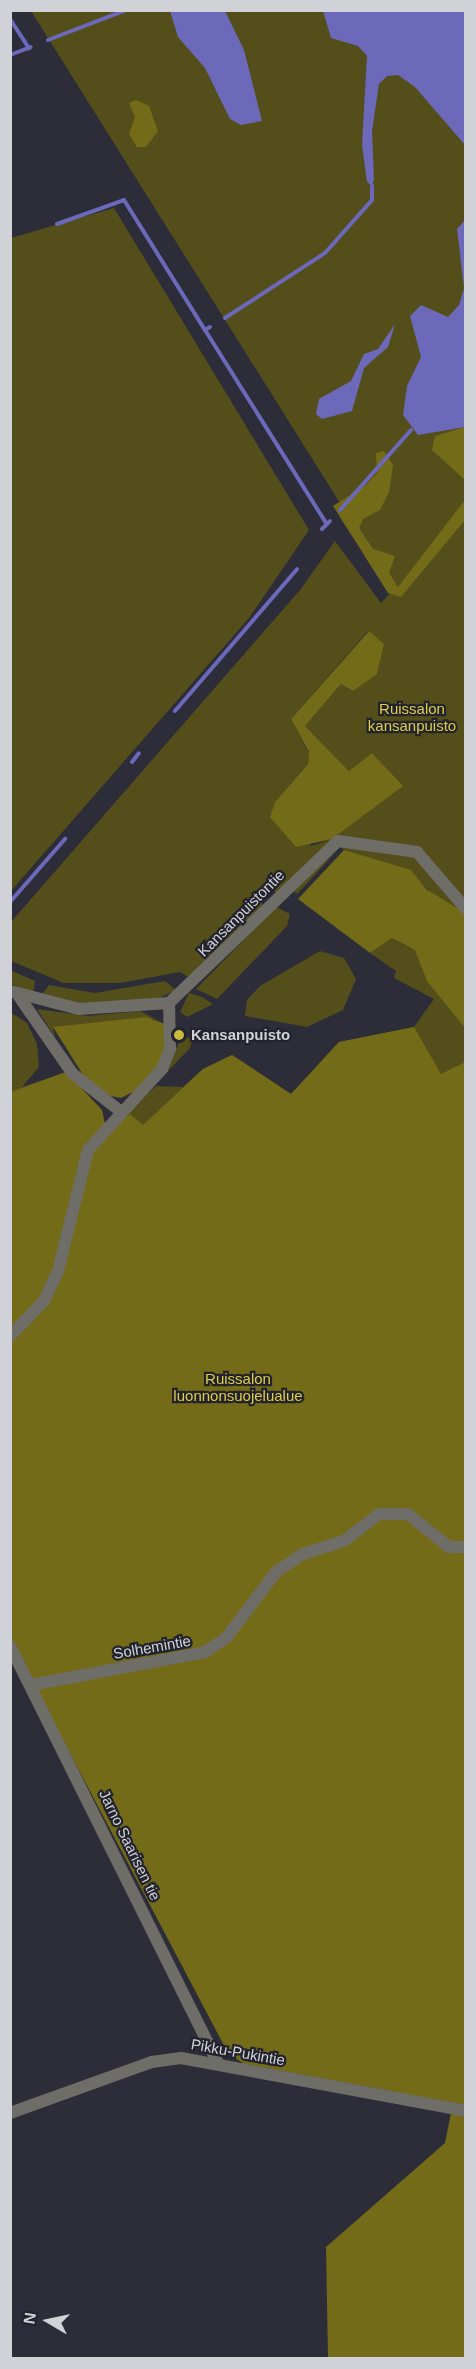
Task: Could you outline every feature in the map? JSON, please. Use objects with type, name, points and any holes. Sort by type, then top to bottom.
[{"type":"street","name":"Kansanpuistontie","points":[[170,1003],[338,841],[417,852],[465,909]]},
{"type":"street","points":[[10,1336],[48,1291],[68,1241],[80,1166],[120,1111],[152,1086],[170,1048],[170,1003],[79,1009],[14,993]]},
{"type":"street","points":[[14,993],[73,1074],[120,1111]]},
{"type":"street","name":"Solhemintie","points":[[31,1685],[205,1652],[227,1637],[276,1572],[303,1554],[344,1541],[379,1514],[408,1514],[449,1547],[465,1547]]},
{"type":"street","name":"Jarno Saarisen tie","points":[[10,1646],[217,2061]]},
{"type":"street","name":"Pikku-Pukintie","points":[[10,2113],[152,2062],[217,2061],[465,2111]]},
{"type":"green space","name":"Ruissalon luonnonsuojelualue","points":[[31,11],[380,11],[466,84],[465,2105],[228,2053],[11,1641],[10,1012],[27,1023],[37,1044],[39,1067],[22,1087],[66,1072],[102,1110],[106,1133],[156,1086],[183,1087],[203,1069],[232,1055],[291,1094],[339,1042],[414,1027],[434,999],[394,978],[396,971],[370,953],[392,938],[407,946],[433,894],[405,870],[344,850],[332,839],[277,894],[269,886],[260,895],[263,906],[190,978],[180,972],[120,983],[64,983],[11,961],[11,922],[300,590],[335,541],[381,603],[394,589]],"holes":[[[368,631],[380,660],[377,673],[353,691],[341,684],[305,726],[349,771],[372,753],[402,786],[332,839],[311,846],[275,802],[308,764],[309,753],[291,719]]]},
{"type":"green space","points":[[136,100],[149,106],[158,131],[146,147],[137,147],[129,134],[135,117],[129,103]]},
{"type":"green space","points":[[114,208],[309,530],[249,618],[11,891],[11,238]]},
{"type":"green space","points":[[465,427],[465,480],[432,450],[435,436]]},
{"type":"green space","points":[[384,451],[393,465],[389,492],[380,510],[363,519],[359,528],[373,549],[395,556],[389,573],[398,587],[465,500],[465,520],[401,597],[388,593],[333,506],[366,485],[377,473],[376,453]]},
{"type":"green space","points":[[369,631],[384,644],[377,674],[353,691],[341,684],[305,726],[349,771],[372,753],[403,786],[332,839],[296,847],[270,817],[275,802],[308,764],[309,752],[291,719]]},
{"type":"green space","points":[[344,850],[411,870],[426,889],[465,913],[465,1028],[427,981],[415,950],[392,938],[370,953],[298,899]]},
{"type":"green space","points":[[336,852],[298,893],[295,894],[295,888]]},
{"type":"green space","points":[[276,907],[290,914],[287,926],[217,999],[196,989]]},
{"type":"green space","points":[[320,951],[344,958],[356,979],[343,1010],[307,1027],[245,1016],[247,1000],[260,986]]},
{"type":"green space","points":[[10,970],[35,981],[33,993],[11,984]]},
{"type":"green space","points":[[165,981],[176,990],[159,998],[75,1006],[41,996],[49,985],[95,993]]},
{"type":"green space","points":[[189,993],[213,1004],[187,1017],[180,1012]]},
{"type":"green space","points":[[37,1009],[88,1016],[140,1011],[165,1024],[153,1019],[53,1028],[55,1037]]},
{"type":"green space","points":[[146,1017],[165,1024],[167,1043],[157,1068],[139,1089],[121,1098],[105,1095],[85,1078],[53,1027]]},
{"type":"green space","name":"Ruissalon luonnonsuojelualue","points":[[414,1027],[441,1074],[465,1062],[465,2105],[244,2064],[228,2053],[11,1641],[11,1092],[66,1072],[102,1110],[107,1133],[130,1114],[143,1125],[203,1069],[232,1055],[291,1094],[339,1042]]},
{"type":"green space","points":[[181,1037],[193,1038],[190,1048],[167,1072]]},
{"type":"green space","points":[[451,2113],[465,2115],[465,2358],[328,2358],[326,2247],[445,2143]]},
{"type":"shaded area","points":[[170,11],[225,11],[244,50],[262,121],[241,125],[230,119],[205,68],[178,37]]},
{"type":"shaded area","points":[[323,11],[465,11],[465,145],[415,87],[398,75],[387,76],[379,84],[372,131],[374,179],[372,186],[367,182],[362,145],[367,56],[358,46],[331,38]]},
{"type":"shaded area","points":[[465,220],[465,427],[418,435],[403,415],[407,386],[421,357],[410,316],[421,305],[448,317],[459,305],[464,288],[457,229]]},
{"type":"shaded area","points":[[395,324],[388,347],[364,368],[352,411],[322,419],[316,414],[319,399],[351,381],[364,354],[378,349]]},
{"type":"waterway","points":[[48,40],[126,10]]},
{"type":"waterway","points":[[10,19],[29,48]]},
{"type":"waterway","points":[[10,55],[31,47]]},
{"type":"waterway","points":[[225,318],[325,253],[372,200],[372,186]]},
{"type":"waterway","points":[[57,224],[124,200],[205,330]]},
{"type":"waterway","points":[[210,327],[205,330],[326,523]]},
{"type":"waterway","points":[[340,510],[411,430]]},
{"type":"waterway","points":[[322,529],[330,521]]},
{"type":"waterway","points":[[175,711],[297,569]]},
{"type":"waterway","points":[[132,762],[139,753]]},
{"type":"waterway","points":[[10,902],[65,839]]},
{"type":"place","name":"Kansanpuisto","points":[[179,1035]]},
{"type":"park label","name":"Ruissalon kansanpuisto","points":[[412,716]]}]
